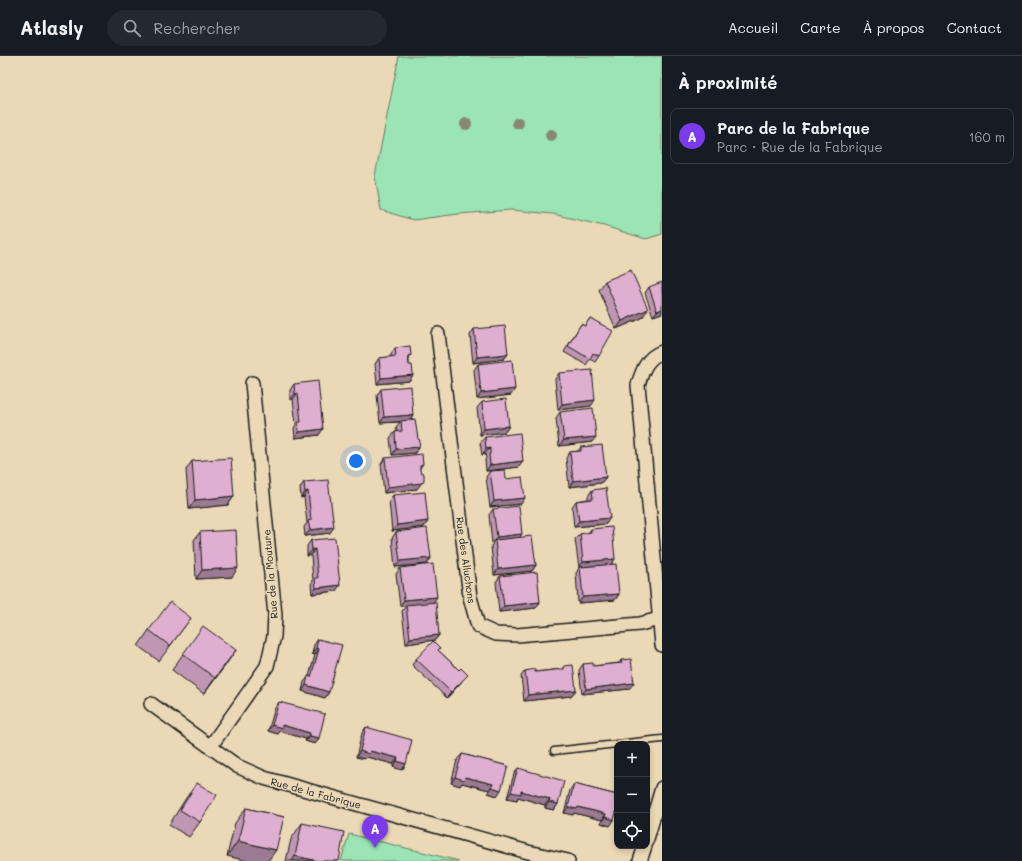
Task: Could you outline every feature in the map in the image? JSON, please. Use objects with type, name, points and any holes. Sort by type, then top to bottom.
[{"type":"street","name":"Rue des Alluchons","points":[[438,334],[470,597],[478,626],[496,634],[517,634],[640,624],[659,619]]},
{"type":"street","points":[[662,352],[648,362],[642,372],[638,385],[662,645]]},
{"type":"street","name":"Rue de la Mouture","points":[[210,747],[267,666],[274,636],[274,615],[252,383]]},
{"type":"street","name":"Rue de la Fabrique","points":[[151,704],[236,766],[264,778],[528,852],[568,861]]},
{"type":"street","points":[[650,829],[662,788]]},
{"type":"street","points":[[640,861],[644,849]]},
{"type":"lane","points":[[554,751],[662,739]]},
{"type":"green space","points":[[399,56],[662,56],[662,234],[646,239],[604,226],[553,214],[511,210],[458,214],[413,220],[381,210],[375,176]]},
{"type":"green space","points":[[349,834],[459,861],[341,861]]},
{"type":"building","points":[[631,270],[648,309],[622,321],[605,281]]},
{"type":"building","points":[[662,282],[662,309],[657,311],[649,287]]},
{"type":"building","points":[[590,318],[613,331],[599,356],[593,353],[590,359],[568,346],[581,324],[585,326]]},
{"type":"building","points":[[505,326],[508,354],[477,357],[474,329]]},
{"type":"building","points":[[410,346],[411,355],[408,356],[409,365],[412,365],[413,375],[381,378],[379,358],[396,356],[395,348]]},
{"type":"building","points":[[512,360],[515,389],[481,393],[478,364]]},
{"type":"building","points":[[592,370],[595,400],[562,404],[559,373]]},
{"type":"building","points":[[318,381],[323,429],[299,432],[298,422],[301,422],[298,393],[295,394],[294,384]]},
{"type":"building","points":[[411,386],[413,415],[384,417],[381,389]]},
{"type":"building","points":[[506,399],[509,426],[484,429],[482,402]]},
{"type":"building","points":[[593,408],[596,437],[564,440],[560,412]]},
{"type":"building","points":[[415,419],[418,439],[420,440],[419,447],[396,449],[395,432],[402,431],[401,421]]},
{"type":"building","points":[[520,433],[523,461],[490,465],[490,448],[486,449],[485,437]]},
{"type":"building","points":[[602,445],[606,477],[573,481],[570,452],[581,451],[581,447]]},
{"type":"building","points":[[422,454],[423,464],[420,465],[420,471],[424,474],[424,480],[422,483],[388,487],[385,458]]},
{"type":"building","points":[[231,458],[234,496],[195,500],[192,461]]},
{"type":"building","points":[[505,470],[506,479],[522,477],[525,498],[494,501],[490,471]]},
{"type":"building","points":[[328,480],[334,527],[310,530],[308,521],[311,520],[308,491],[305,492],[304,482]]},
{"type":"building","points":[[606,488],[610,518],[579,521],[576,501],[593,499],[592,490]]},
{"type":"building","points":[[425,492],[428,521],[397,525],[393,495]]},
{"type":"building","points":[[519,506],[522,534],[497,537],[493,509]]},
{"type":"building","points":[[612,527],[615,559],[583,562],[580,534],[591,532],[591,529]]},
{"type":"building","points":[[427,528],[431,558],[400,561],[396,532]]},
{"type":"building","points":[[236,530],[238,568],[202,570],[200,532]]},
{"type":"building","points":[[532,536],[536,565],[498,569],[495,540]]},
{"type":"building","points":[[335,538],[340,585],[316,588],[315,578],[318,578],[315,549],[312,550],[311,540]]},
{"type":"building","points":[[433,564],[437,597],[404,600],[400,568]]},
{"type":"building","points":[[616,564],[619,594],[583,597],[580,567]]},
{"type":"building","points":[[537,572],[540,602],[504,606],[500,576]]},
{"type":"building","points":[[170,602],[191,618],[170,646],[149,630]]},
{"type":"building","points":[[436,602],[439,635],[410,638],[406,605]]},
{"type":"building","points":[[203,626],[236,650],[215,678],[183,654]]},
{"type":"building","points":[[318,639],[342,645],[329,692],[306,685],[308,676],[311,677],[319,649],[316,648]]},
{"type":"building","points":[[433,641],[440,648],[438,650],[459,670],[461,668],[468,675],[451,692],[416,659]]},
{"type":"building","points":[[631,659],[634,683],[586,689],[583,664],[593,663],[593,666],[622,663],[621,660]]},
{"type":"building","points":[[573,665],[576,690],[528,695],[525,671],[535,669],[535,672],[564,669],[564,666]]},
{"type":"building","points":[[279,702],[325,714],[319,738],[310,736],[310,733],[282,725],[282,728],[272,725]]},
{"type":"building","points":[[366,727],[412,740],[406,764],[397,761],[398,758],[370,751],[369,754],[360,751]]},
{"type":"building","points":[[462,754],[508,766],[501,790],[492,787],[493,784],[465,777],[464,780],[455,777]]},
{"type":"building","points":[[518,768],[564,781],[558,804],[549,802],[550,799],[521,791],[521,794],[511,792]]},
{"type":"building","points":[[197,783],[217,795],[200,822],[180,810]]},
{"type":"building","points":[[574,784],[614,794],[614,820],[605,817],[606,814],[578,807],[577,809],[568,807]]},
{"type":"building","points":[[246,808],[284,817],[276,850],[238,841]]},
{"type":"building","points":[[302,823],[344,832],[339,861],[318,861],[295,856]]},
{"type":"place","name":"Parc de la Fabrique","points":[[375,848]]}]
